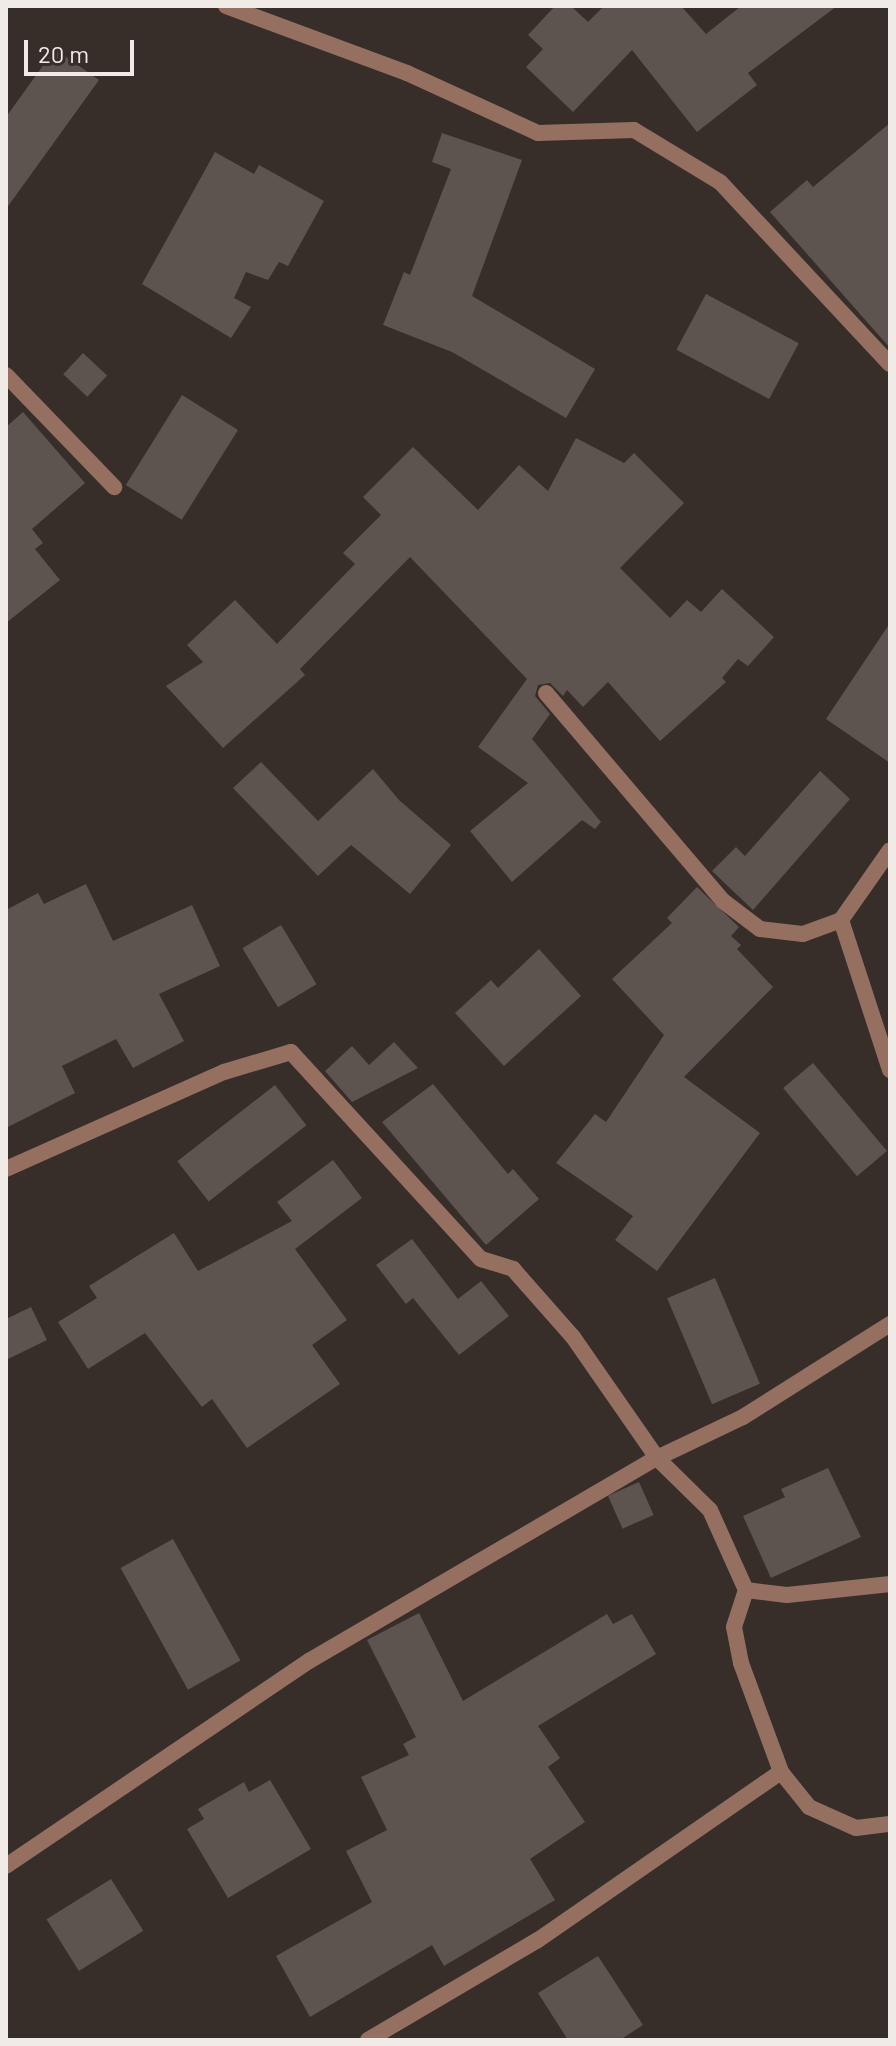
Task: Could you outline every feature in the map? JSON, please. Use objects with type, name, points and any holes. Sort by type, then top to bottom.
[{"type":"street","points":[[226,6],[407,73],[538,133],[634,130],[720,182],[890,364]]},
{"type":"street","points":[[6,375],[114,487]]},
{"type":"street","points":[[546,693],[723,901],[760,929],[803,934],[841,920],[890,850]]},
{"type":"street","points":[[841,920],[890,1070]]},
{"type":"street","points":[[6,1169],[224,1072],[291,1052],[481,1259],[513,1269],[573,1337],[657,1458],[710,1510],[746,1590],[734,1627],[741,1663],[781,1772],[809,1807],[856,1828],[890,1824]]},
{"type":"street","points":[[6,1866],[309,1661],[657,1458],[743,1417],[890,1324]]},
{"type":"street","points":[[746,1590],[787,1595],[890,1584]]},
{"type":"street","points":[[368,2040],[538,1940],[781,1772]]},
{"type":"building","points":[[555,6],[571,6],[588,22],[604,6],[681,6],[706,34],[741,6],[837,6],[748,73],[757,85],[697,132],[632,50],[573,112],[526,67],[543,49],[528,35]]},
{"type":"building","points":[[55,49],[99,80],[6,209],[6,117]]},
{"type":"building","points":[[890,123],[890,348],[770,212],[807,180],[813,187]]},
{"type":"building","points":[[442,133],[522,160],[472,296],[595,369],[566,418],[452,352],[383,325],[404,272],[410,275],[451,169],[432,162]]},
{"type":"building","points":[[215,152],[254,174],[259,165],[324,201],[288,266],[279,262],[268,280],[246,272],[234,298],[251,307],[231,338],[142,284]]},
{"type":"building","points":[[706,294],[799,343],[769,399],[676,350]]},
{"type":"building","points":[[83,353],[107,376],[87,397],[63,374]]},
{"type":"building","points":[[182,395],[238,430],[182,520],[126,485]]},
{"type":"building","points":[[23,412],[85,483],[32,529],[43,543],[35,549],[60,580],[6,623],[6,427]]},
{"type":"building","points":[[576,438],[624,463],[634,453],[684,503],[620,568],[670,618],[687,600],[701,612],[722,589],[774,637],[748,666],[738,659],[722,678],[726,682],[660,741],[608,682],[583,707],[567,690],[563,696],[550,683],[538,685],[535,696],[550,714],[532,739],[601,822],[595,829],[582,820],[512,882],[470,831],[528,783],[478,747],[527,679],[410,557],[300,669],[305,675],[223,748],[166,686],[203,662],[187,645],[235,600],[277,644],[355,564],[343,553],[381,515],[363,497],[413,447],[478,510],[519,465],[548,491]]},
{"type":"building","points":[[890,623],[890,763],[826,719]]},
{"type":"building","points":[[261,762],[318,821],[373,769],[399,800],[451,845],[410,894],[351,845],[318,876],[233,788]]},
{"type":"building","points":[[820,771],[850,799],[753,910],[712,871],[736,847],[745,856]]},
{"type":"building","points":[[86,884],[113,941],[192,905],[220,966],[159,994],[184,1041],[133,1068],[116,1039],[62,1066],[75,1093],[6,1128],[6,910],[38,893],[44,904]]},
{"type":"building","points":[[697,887],[739,927],[731,936],[741,945],[737,949],[773,987],[684,1077],[760,1133],[657,1271],[615,1240],[633,1216],[556,1163],[595,1114],[606,1122],[664,1035],[612,979],[672,923],[667,918]]},
{"type":"building","points":[[281,925],[317,984],[278,1007],[242,948]]},
{"type":"building","points":[[539,949],[581,996],[504,1066],[455,1013],[491,980],[498,988]]},
{"type":"building","points":[[394,1042],[418,1068],[352,1102],[325,1071],[352,1046],[369,1065]]},
{"type":"building","points":[[813,1063],[887,1151],[857,1176],[783,1088]]},
{"type":"building","points":[[433,1084],[508,1174],[513,1169],[539,1199],[486,1245],[382,1122]]},
{"type":"building","points":[[275,1085],[306,1125],[209,1202],[177,1161]]},
{"type":"building","points":[[333,1160],[362,1198],[295,1249],[347,1320],[312,1345],[340,1384],[247,1448],[212,1399],[202,1407],[145,1333],[88,1369],[58,1322],[97,1298],[89,1286],[174,1233],[198,1271],[292,1221],[277,1202]]},
{"type":"building","points":[[412,1239],[458,1299],[481,1281],[509,1316],[459,1355],[413,1298],[406,1304],[376,1265]]},
{"type":"building","points":[[715,1278],[760,1384],[712,1404],[667,1298]]},
{"type":"building","points":[[31,1307],[47,1340],[6,1360],[6,1319]]},
{"type":"building","points":[[828,1468],[861,1537],[771,1578],[743,1516],[785,1497],[781,1489]]},
{"type":"building","points":[[639,1482],[654,1515],[623,1529],[608,1496]]},
{"type":"building","points":[[173,1539],[240,1661],[188,1690],[121,1568]]},
{"type":"building","points":[[419,1613],[463,1701],[607,1614],[613,1624],[632,1614],[656,1654],[538,1726],[560,1758],[548,1767],[585,1822],[530,1859],[555,1900],[444,1966],[432,1945],[310,2017],[276,1956],[372,1902],[346,1851],[387,1830],[361,1777],[409,1755],[403,1744],[416,1737],[367,1640]]},
{"type":"building","points":[[270,1780],[311,1849],[228,1898],[187,1829],[204,1819],[198,1809],[244,1782],[249,1792]]},
{"type":"building","points":[[111,1879],[143,1931],[79,1971],[47,1919]]},
{"type":"building","points":[[598,1956],[643,2025],[620,2040],[568,2040],[538,1993]]}]
